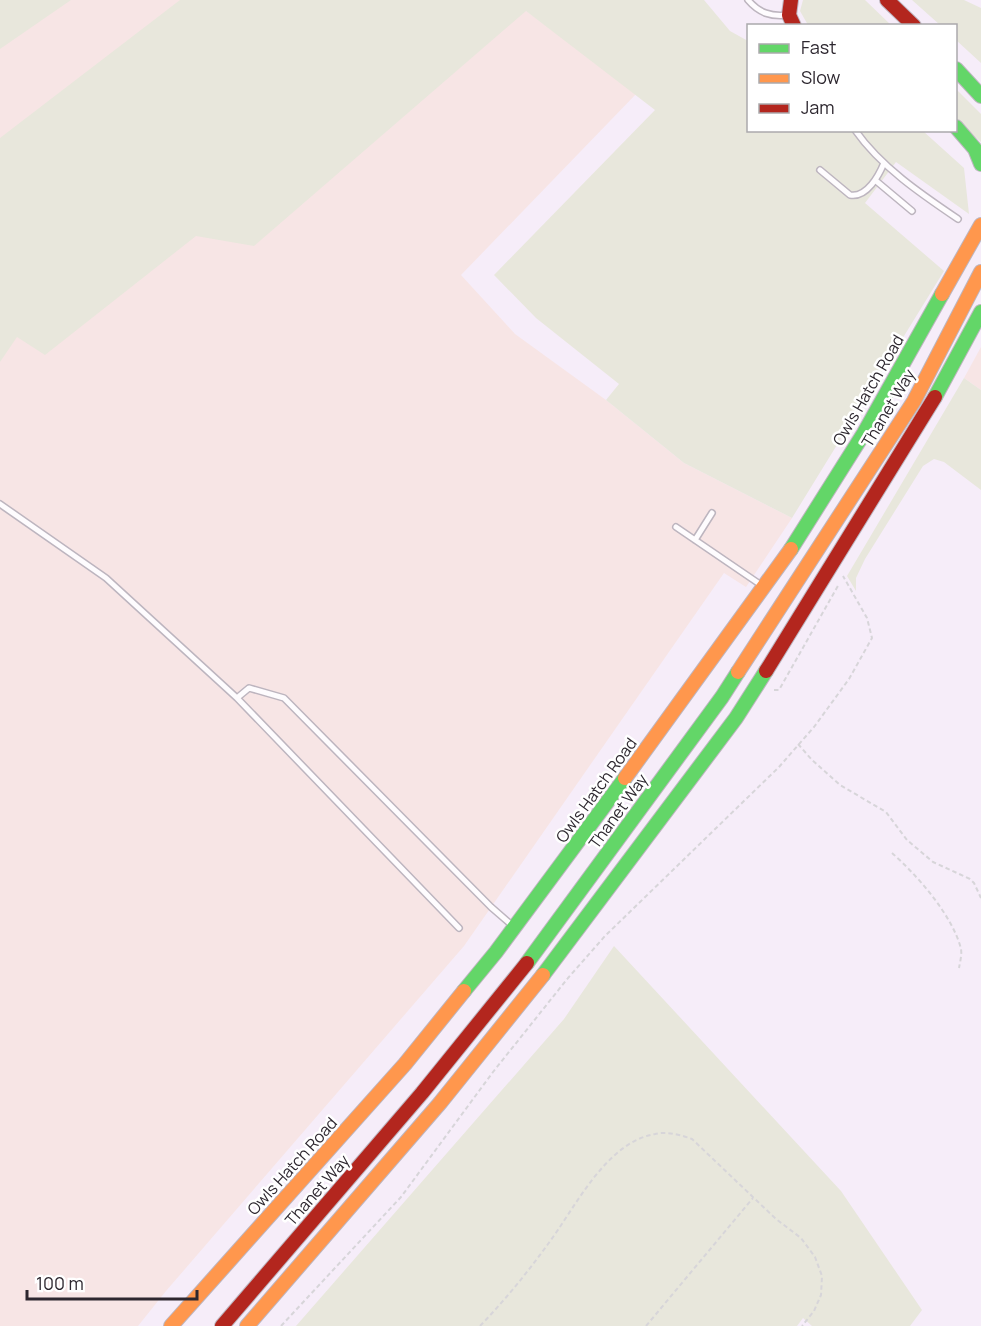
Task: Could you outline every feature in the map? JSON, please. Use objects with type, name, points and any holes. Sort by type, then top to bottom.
[{"type":"main road","points":[[791,0],[792,20]]},
{"type":"main road","points":[[887,0],[912,24]]},
{"type":"main road","points":[[957,70],[981,96]]},
{"type":"main road","points":[[957,128],[975,148],[981,164]]},
{"type":"main road","name":"Owls Hatch Road","points":[[171,1326],[405,1064],[515,927],[765,587],[817,510],[864,433],[981,225]]},
{"type":"main road","name":"Thanet Way","points":[[222,1326],[422,1094],[516,978],[722,697],[914,401],[981,272]]},
{"type":"main road","points":[[247,1326],[440,1104],[534,988],[736,718],[926,415],[981,312]]},
{"type":"lane","points":[[748,0],[762,12],[792,20]]},
{"type":"lane","points":[[857,132],[884,163],[921,195],[958,219]]},
{"type":"lane","points":[[820,170],[850,195],[855,196],[861,194],[875,180],[884,163]]},
{"type":"lane","points":[[875,180],[912,211]]},
{"type":"lane","points":[[0,504],[105,578],[237,698],[459,928]]},
{"type":"lane","points":[[695,540],[712,513]]},
{"type":"lane","points":[[676,527],[765,587]]},
{"type":"lane","points":[[237,698],[249,688],[284,698],[491,907],[515,927]]},
{"type":"path","points":[[280,1326],[401,1197],[493,1072],[568,978],[605,936],[780,767],[814,727],[849,679],[872,638],[867,618],[843,576],[780,690],[774,690]]},
{"type":"path","points":[[798,744],[840,785],[886,812],[907,840],[933,862],[970,879],[981,898]]},
{"type":"path","points":[[892,853],[936,901],[961,951],[959,968]]},
{"type":"path","points":[[480,1326],[529,1271],[580,1195],[607,1164],[622,1149],[656,1133],[692,1138],[753,1198],[801,1238],[815,1257],[822,1276],[821,1295],[814,1311],[802,1326]]},
{"type":"path","points":[[646,1326],[753,1198]]},
{"type":"shaded area","points":[[0,0],[511,0],[638,92],[461,275],[515,334],[606,400],[684,463],[792,518],[746,587],[724,573],[464,946],[138,1326],[0,1326]]},
{"type":"shaded area","points":[[0,0],[71,0],[0,49]]},
{"type":"shaded area","points":[[180,0],[704,0],[730,31],[747,40],[747,132],[924,132],[964,168],[969,214],[896,162],[865,203],[944,271],[792,518],[684,463],[606,400],[619,384],[536,318],[494,275],[655,110],[526,11],[254,246],[196,236],[45,355],[17,337],[0,362],[0,138]]},
{"type":"shaded area","points":[[803,0],[865,0],[890,24],[807,24],[800,11]]},
{"type":"shaded area","points":[[912,0],[964,0],[981,8],[981,63],[957,41],[957,24],[939,24]]},
{"type":"shaded area","points":[[957,90],[981,114],[981,142],[957,121]]},
{"type":"shaded area","points":[[981,347],[981,390],[964,378]]},
{"type":"shaded area","points":[[964,378],[981,390],[981,490],[944,462],[934,459],[923,466],[865,559],[856,578],[856,591],[847,576]]},
{"type":"shaded area","points":[[614,946],[841,1191],[922,1310],[910,1326],[812,1326],[803,1318],[797,1326],[296,1326],[564,1019]]},
{"type":"traffic: fast","points":[[957,70],[981,96]]},
{"type":"traffic: fast","points":[[957,128],[975,149],[981,164]]},
{"type":"traffic: fast","points":[[791,549],[864,433],[942,294]]},
{"type":"traffic: fast","points":[[935,397],[981,312]]},
{"type":"traffic: fast","points":[[543,975],[736,718],[766,671]]},
{"type":"traffic: fast","points":[[527,963],[738,672]]},
{"type":"traffic: fast","points":[[464,991],[496,952],[625,778]]},
{"type":"traffic: slow","points":[[942,294],[981,225]]},
{"type":"traffic: slow","points":[[738,672],[914,401],[981,272]]},
{"type":"traffic: slow","points":[[625,778],[791,549]]},
{"type":"traffic: slow","points":[[247,1326],[440,1103],[543,975]]},
{"type":"traffic: slow","points":[[171,1326],[405,1064],[464,991]]},
{"type":"traffic: jam","points":[[791,0],[789,15],[793,24]]},
{"type":"traffic: jam","points":[[887,0],[912,24]]},
{"type":"traffic: jam","points":[[766,671],[935,397]]},
{"type":"traffic: jam","points":[[222,1326],[422,1093],[527,963]]}]
